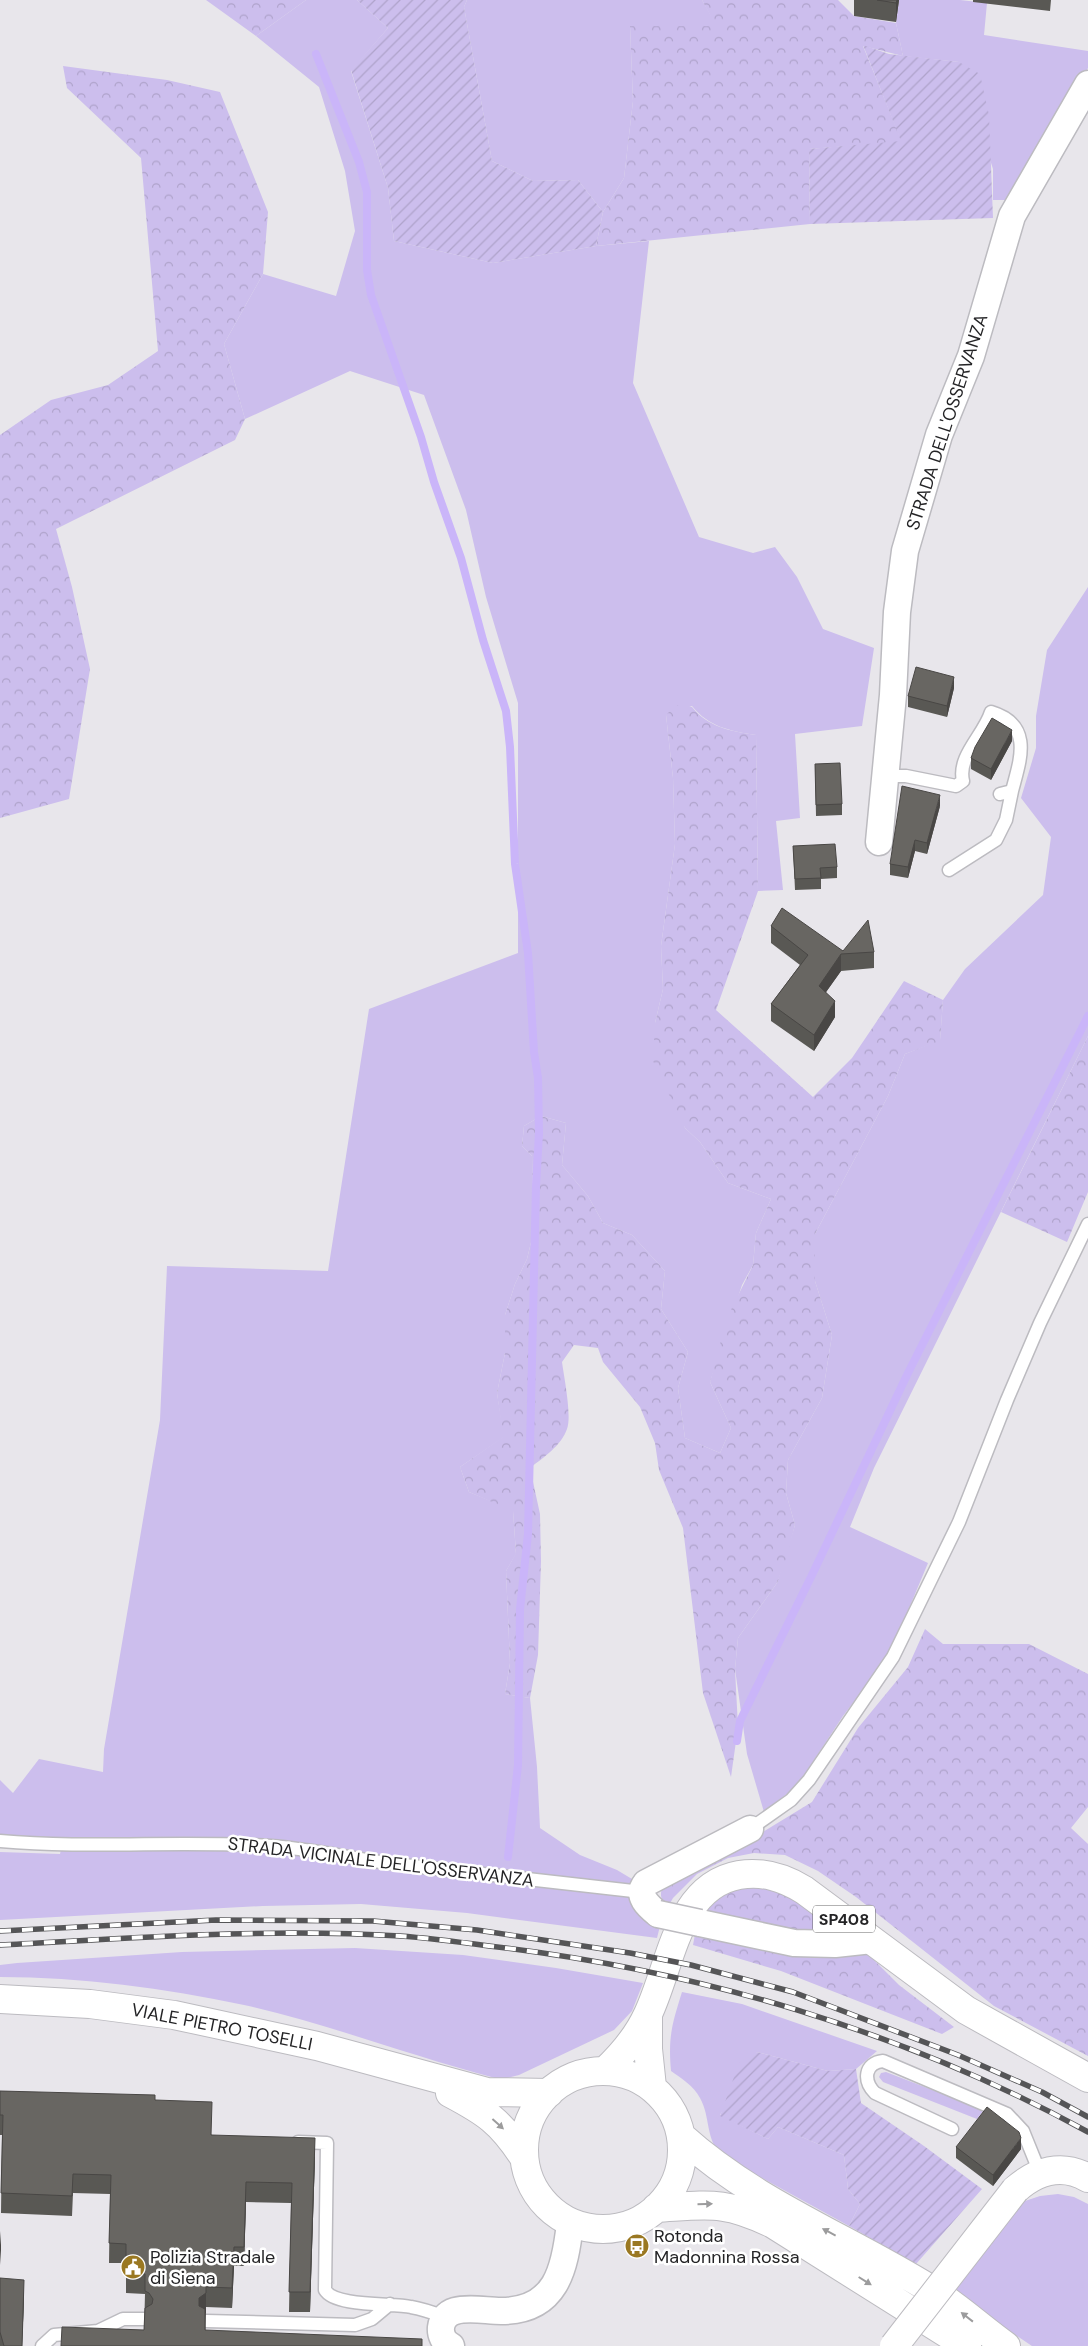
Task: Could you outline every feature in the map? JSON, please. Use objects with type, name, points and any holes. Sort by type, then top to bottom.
[{"type":"main road","name":"SP408","points":[[648,2013],[688,1911],[703,1892],[729,1877],[756,1874],[785,1879],[804,1890],[966,2010],[1088,2078]]},
{"type":"main road","name":"VIALE PIETRO TOSELLI","points":[[0,1999],[90,2004],[182,2016],[298,2042],[487,2092],[549,2093]]},
{"type":"main road","points":[[605,2071],[630,2044],[648,2013]]},
{"type":"main road","points":[[648,2013],[648,2049],[652,2087]]},
{"type":"main road","name":"VIALE PIETRO TOSELLI","points":[[605,2071],[630,2075],[652,2087],[674,2110],[682,2137],[678,2171],[666,2196],[656,2208],[642,2217],[613,2227],[597,2229],[570,2223],[552,2211],[535,2192],[524,2166],[523,2156],[523,2143],[530,2120],[549,2093],[569,2079],[605,2071]]},
{"type":"main road","name":"VIALE PIETRO TOSELLI","points":[[411,2072],[487,2114],[507,2132],[523,2156]]},
{"type":"main road","points":[[682,2137],[705,2158],[742,2184],[932,2290],[1006,2346]]},
{"type":"main road","points":[[894,2346],[1015,2190],[1025,2181],[1040,2173],[1053,2170],[1070,2171],[1088,2178]]},
{"type":"main road","name":"VIALE PIETRO TOSELLI","points":[[656,2208],[718,2204],[759,2217],[967,2346]]},
{"type":"street","name":"STRADA DELL'OSSERVANZA","points":[[879,842],[886,776],[897,612],[904,551],[939,435],[971,356],[1012,216],[1088,84]]},
{"type":"street","points":[[750,1829],[651,1878],[643,1887],[642,1892],[648,1907],[658,1914],[794,1944],[835,1944],[872,1940]]},
{"type":"street","points":[[452,2346],[444,2341],[440,2331],[445,2317],[450,2313],[460,2310],[516,2310],[529,2307],[543,2300],[557,2280],[566,2254],[570,2223]]},
{"type":"lane","points":[[886,776],[906,776],[956,786],[964,781],[961,771],[964,761],[987,725],[992,712],[1002,716],[1014,726],[1023,750],[1006,793],[1006,820],[996,840],[949,870]]},
{"type":"lane","points":[[750,1829],[791,1800],[810,1780],[893,1657],[959,1522],[1026,1357],[1088,1224]]},
{"type":"lane","name":"STRADA VICINALE DELL'OSSERVANZA","points":[[0,1841],[102,1845],[196,1842],[273,1846],[328,1852],[392,1864],[642,1892]]},
{"type":"lane","points":[[952,2129],[875,2093],[867,2082],[866,2076],[871,2066],[875,2062],[883,2061],[1007,2114],[1023,2131],[1040,2173]]},
{"type":"lane","points":[[282,2141],[327,2143],[325,2290],[327,2294],[339,2300],[390,2304],[425,2310],[445,2317]]},
{"type":"lane","points":[[206,2321],[355,2325],[372,2319],[390,2304]]},
{"type":"lane","points":[[42,2346],[54,2335],[98,2331],[123,2319],[145,2319]]},
{"type":"green space","points":[[206,0],[306,0],[256,36]]},
{"type":"green space","points":[[306,0],[357,0],[388,28],[351,71],[388,188],[394,241],[493,263],[596,246],[649,241],[633,383],[699,537],[753,553],[775,547],[797,577],[823,629],[874,648],[862,726],[795,734],[800,818],[776,821],[783,890],[758,891],[756,735],[721,727],[706,719],[692,706],[666,715],[673,778],[675,844],[661,946],[663,989],[655,1023],[685,1128],[700,1142],[728,1183],[771,1199],[756,1233],[753,1265],[742,1285],[710,1382],[731,1428],[720,1453],[685,1438],[678,1388],[688,1352],[661,1309],[665,1271],[632,1235],[603,1223],[588,1196],[562,1165],[566,1123],[541,1116],[524,1126],[522,1146],[532,1156],[533,1234],[527,1259],[515,1284],[505,1315],[505,1353],[497,1393],[504,1437],[460,1467],[469,1492],[513,1510],[516,1554],[506,1571],[510,1663],[505,1694],[530,1698],[537,1767],[540,1828],[580,1855],[617,1870],[632,1879],[640,1909],[661,1922],[657,1938],[467,1913],[361,1904],[263,1906],[0,1920],[0,1852],[60,1854],[64,1837],[30,1839],[0,1834],[0,1780],[13,1793],[39,1759],[103,1772],[104,1749],[160,1420],[167,1266],[328,1271],[369,1009],[518,953],[518,703],[486,597],[466,510],[424,395],[350,371],[245,419],[224,344],[263,274],[336,296],[355,231],[345,171],[319,87],[256,36]]},
{"type":"green space","points":[[357,0],[467,0],[464,7],[492,161],[533,181],[578,180],[603,212],[596,246],[493,263],[394,241],[388,188],[351,70],[388,28]]},
{"type":"green space","points":[[467,0],[702,0],[717,26],[630,26],[633,101],[624,178],[603,212],[578,180],[533,181],[492,161],[464,7]]},
{"type":"green space","points":[[702,0],[838,0],[854,16],[896,23],[903,56],[863,46],[902,142],[809,149],[810,224],[596,246],[603,212],[624,178],[633,101],[630,26],[716,26]]},
{"type":"green space","points":[[899,0],[960,0],[987,3],[984,35],[1088,51],[1088,68],[1014,200],[993,200],[993,169],[959,62],[903,56],[896,23]]},
{"type":"green space","points":[[863,45],[889,54],[959,62],[980,74],[989,115],[993,218],[810,224],[809,149],[901,141]]},
{"type":"green space","points":[[63,66],[167,80],[220,92],[268,212],[263,274],[224,344],[245,419],[235,440],[56,529],[72,587],[90,669],[69,799],[0,818],[0,435],[51,400],[108,385],[158,351],[141,158],[67,88]]},
{"type":"green space","points":[[1088,587],[1088,1036],[874,1468],[850,1527],[928,1563],[889,1656],[843,1716],[797,1786],[764,1812],[747,1754],[735,1669],[738,1638],[777,1583],[795,1525],[786,1493],[788,1460],[822,1398],[832,1335],[815,1281],[815,1234],[888,1096],[905,1054],[940,1040],[943,1000],[965,969],[1043,895],[1051,837],[1021,798],[1036,748],[1036,716],[1047,650]]},
{"type":"green space","points":[[676,705],[692,707],[712,724],[720,727],[756,735],[758,891],[716,1010],[813,1097],[852,1058],[904,981],[943,1000],[940,1041],[905,1054],[888,1096],[815,1234],[815,1281],[832,1335],[822,1398],[788,1460],[786,1493],[795,1525],[786,1559],[777,1583],[738,1638],[735,1669],[738,1727],[731,1777],[703,1693],[683,1528],[659,1470],[655,1443],[640,1407],[603,1362],[598,1348],[574,1345],[562,1362],[569,1415],[567,1429],[561,1441],[530,1468],[540,1514],[541,1561],[538,1655],[530,1698],[505,1694],[510,1663],[506,1571],[516,1553],[513,1511],[469,1492],[460,1467],[503,1437],[497,1393],[505,1353],[505,1315],[515,1284],[527,1259],[533,1234],[532,1156],[522,1146],[524,1126],[541,1116],[566,1123],[562,1165],[588,1196],[603,1223],[632,1235],[665,1271],[661,1309],[688,1352],[678,1388],[685,1438],[720,1453],[731,1428],[710,1382],[727,1318],[753,1265],[756,1233],[771,1199],[728,1183],[700,1142],[685,1128],[653,1061],[655,1023],[663,989],[661,946],[675,844],[673,778],[666,715]]},
{"type":"green space","points":[[1088,1036],[1088,1192],[1067,1242],[1001,1212]]},
{"type":"green space","points":[[925,1629],[943,1644],[1029,1644],[1088,1674],[1088,1807],[1071,1828],[1088,1844],[1088,2056],[994,2006],[856,1897],[818,1871],[785,1855],[754,1853],[728,1858],[697,1874],[673,1898],[668,1907],[662,1899],[661,1891],[664,1884],[761,1833],[812,1802],[858,1728],[908,1667]]},
{"type":"green space","points":[[742,1886],[779,1890],[838,1929],[838,1939],[702,1915],[716,1898]]},
{"type":"green space","points":[[696,1929],[867,1953],[899,1985],[954,2027],[942,2034],[781,1971],[693,1945]]},
{"type":"green space","points":[[355,1948],[463,1955],[643,1983],[632,2011],[614,2030],[519,2075],[495,2078],[307,2021],[244,2005],[184,1993],[92,1981],[0,1977],[0,1965],[17,1963],[182,1952]]},
{"type":"green space","points":[[682,1992],[742,2004],[877,2051],[856,2069],[828,2071],[757,2052],[720,2115],[768,2139],[778,2127],[844,2155],[848,2189],[860,2204],[849,2226],[722,2156],[717,2149],[710,2135],[706,2113],[700,2098],[691,2086],[671,2071],[670,2049],[672,2031]]},
{"type":"green space","points":[[757,2052],[828,2071],[856,2069],[861,2103],[982,2189],[916,2264],[849,2226],[860,2204],[848,2189],[844,2155],[778,2127],[768,2139],[720,2116],[739,2063]]},
{"type":"green space","points":[[886,2072],[984,2110],[977,2119],[883,2082],[879,2077],[881,2073]]},
{"type":"green space","points":[[1058,2194],[1074,2197],[1088,2204],[1088,2346],[1032,2346],[990,2318],[955,2288],[1022,2202],[1040,2196]]},
{"type":"building","points":[[877,0],[897,0],[896,3]]},
{"type":"building","points":[[916,667],[954,677],[947,706],[908,696]]},
{"type":"building","points":[[992,718],[1012,730],[991,769],[971,758],[975,747]]},
{"type":"building","points":[[840,763],[842,804],[816,805],[815,764]]},
{"type":"building","points":[[902,786],[940,795],[927,843],[915,840],[908,867],[890,864]]},
{"type":"building","points":[[835,844],[837,867],[820,868],[821,878],[795,879],[793,846]]},
{"type":"building","points":[[782,908],[843,951],[868,920],[874,952],[841,954],[819,986],[835,1001],[814,1035],[771,1004],[808,955],[771,926]]},
{"type":"building","points":[[0,2091],[155,2095],[155,2100],[212,2102],[211,2135],[315,2138],[310,2292],[289,2292],[292,2183],[246,2182],[244,2247],[234,2247],[232,2288],[206,2287],[206,2293],[199,2298],[199,2306],[205,2309],[205,2330],[422,2339],[422,2346],[61,2346],[62,2327],[144,2330],[145,2308],[152,2304],[153,2299],[145,2291],[145,2274],[126,2273],[126,2244],[109,2243],[111,2175],[73,2174],[72,2196],[1,2193],[3,2115],[0,2115]]},
{"type":"building","points":[[987,2107],[1019,2132],[1021,2138],[993,2175],[956,2147]]},
{"type":"building","points":[[0,2278],[24,2280],[22,2346],[4,2346],[0,2332]]},
{"type":"waterway","points":[[316,54],[359,162],[367,192],[367,270],[371,295],[461,558],[483,640],[506,711],[510,747],[515,864],[528,953],[534,1052],[538,1078],[539,1133],[536,1186],[528,1534],[520,1609],[518,1765],[508,1857]]},
{"type":"waterway","points":[[737,1741],[740,1721],[907,1375],[1088,1016]]},
{"type":"railway","points":[[0,1931],[216,1920],[373,1921],[477,1930],[630,1953],[691,1965],[793,1992],[958,2055],[1042,2092],[1088,2117]]},
{"type":"railway","points":[[0,1945],[250,1933],[350,1934],[433,1939],[567,1957],[644,1971],[798,2010],[872,2035],[946,2064],[1018,2096],[1088,2132]]},
{"type":"place","name":"Rotonda Madonnina Rossa","points":[[637,2246]]},
{"type":"place","name":"Polizia Stradale di Siena","points":[[133,2267]]}]
